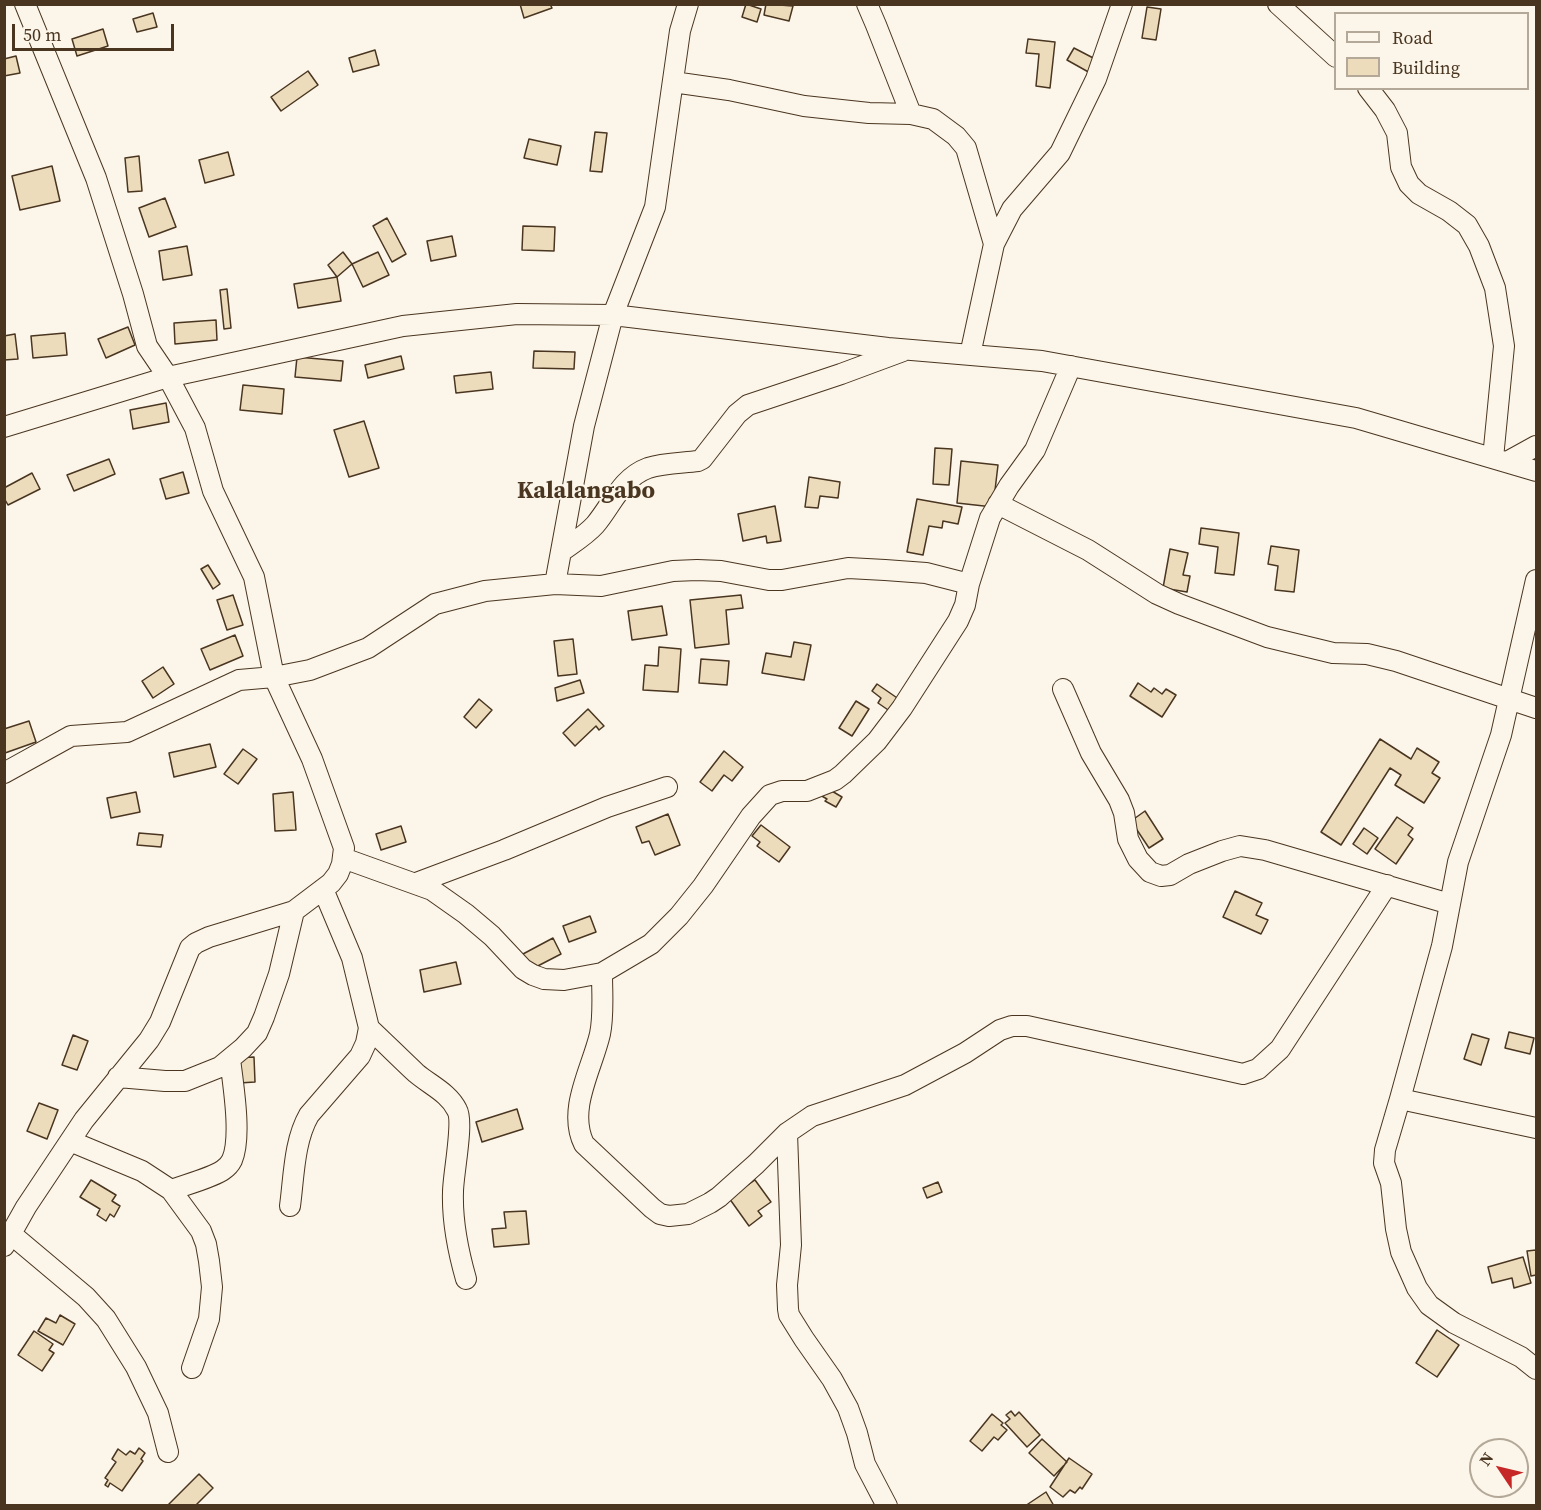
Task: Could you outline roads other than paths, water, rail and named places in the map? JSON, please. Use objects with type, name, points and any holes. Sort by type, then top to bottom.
[{"type":"street","points":[[25,4],[96,177],[147,346],[168,377],[195,428],[213,491],[254,577],[274,678],[312,759],[344,848],[338,874],[331,883],[294,911],[209,937],[190,948],[160,1022],[149,1040],[84,1120],[26,1207],[8,1240],[86,1297],[106,1319],[136,1367],[154,1404],[168,1452]]},
{"type":"street","points":[[555,584],[584,426],[613,315],[655,207],[680,31],[688,4]]},
{"type":"street","points":[[867,4],[911,114]]},
{"type":"street","points":[[970,355],[994,244],[1012,209],[1060,153],[1096,78],[1122,4]]},
{"type":"street","points":[[1278,4],[1334,56]]},
{"type":"street","points":[[673,82],[729,90],[804,106],[869,113],[911,114],[933,119],[957,136],[966,148],[994,244]]},
{"type":"street","points":[[1370,90],[1385,110],[1397,133],[1401,167],[1409,184],[1419,194],[1449,211],[1467,225],[1479,246],[1495,288],[1504,346],[1500,460]]},
{"type":"street","points":[[4,427],[168,377],[403,326],[516,314],[613,315],[910,349],[1042,361],[1356,418],[1536,471]]},
{"type":"street","points":[[562,551],[594,525],[616,493],[630,479],[648,468],[702,459],[737,414],[748,405],[910,349]]},
{"type":"street","points":[[343,858],[432,890],[492,936],[523,969],[544,979],[564,980],[602,973],[651,944],[679,916],[703,886],[751,816],[770,795],[782,791],[807,791],[835,780],[877,741],[902,708],[949,636],[964,605],[990,518],[1008,486],[1035,450],[1071,366]]},
{"type":"street","points":[[1500,460],[1536,446]]},
{"type":"street","points":[[998,504],[1088,549],[1157,594],[1179,604],[1268,637],[1333,653],[1367,654],[1396,661],[1536,708]]},
{"type":"street","points":[[4,773],[71,736],[127,732],[239,680],[274,678],[310,670],[368,648],[435,604],[485,591],[555,584],[602,586],[654,574],[696,570],[721,571],[769,580],[782,580],[848,568],[926,573],[969,584]]},
{"type":"street","points":[[1536,580],[1502,735],[1458,862],[1442,946],[1385,1150],[1384,1163],[1390,1183],[1401,1252],[1417,1288],[1429,1305],[1454,1323],[1521,1357],[1536,1369]]},
{"type":"street","points":[[1064,689],[1091,753],[1119,800],[1124,813],[1128,839],[1138,859],[1150,872],[1161,876],[1170,875],[1189,864],[1240,846],[1265,850],[1450,904]]},
{"type":"street","points":[[416,883],[504,850],[607,807],[667,787]]},
{"type":"street","points":[[602,973],[603,1010],[600,1034],[579,1100],[580,1130],[584,1144],[660,1214],[669,1216],[688,1214],[719,1197],[787,1133],[812,1116],[905,1085],[965,1053],[1000,1030],[1012,1026],[1027,1026],[1243,1074],[1258,1070],[1280,1049],[1387,885]]},
{"type":"street","points":[[290,1206],[299,1136],[303,1124],[360,1056],[369,1028],[352,958],[323,889]]},
{"type":"street","points":[[118,1077],[185,1081],[220,1067],[243,1048],[257,1033],[279,974],[294,911]]},
{"type":"street","points":[[369,1028],[417,1074],[445,1095],[458,1110],[460,1122],[453,1192],[454,1224],[457,1248],[466,1279]]},
{"type":"street","points":[[171,1190],[221,1172],[232,1160],[236,1145],[236,1106],[230,1059]]},
{"type":"street","points":[[1400,1100],[1536,1128]]},
{"type":"street","points":[[787,1133],[791,1245],[787,1285],[789,1315],[832,1379],[848,1408],[865,1464],[887,1506]]},
{"type":"street","points":[[70,1141],[142,1171],[171,1190],[201,1231],[206,1244],[212,1287],[209,1319],[192,1368]]},
{"type":"district","name":"Kalalangabo","points":[[586,492]]}]
